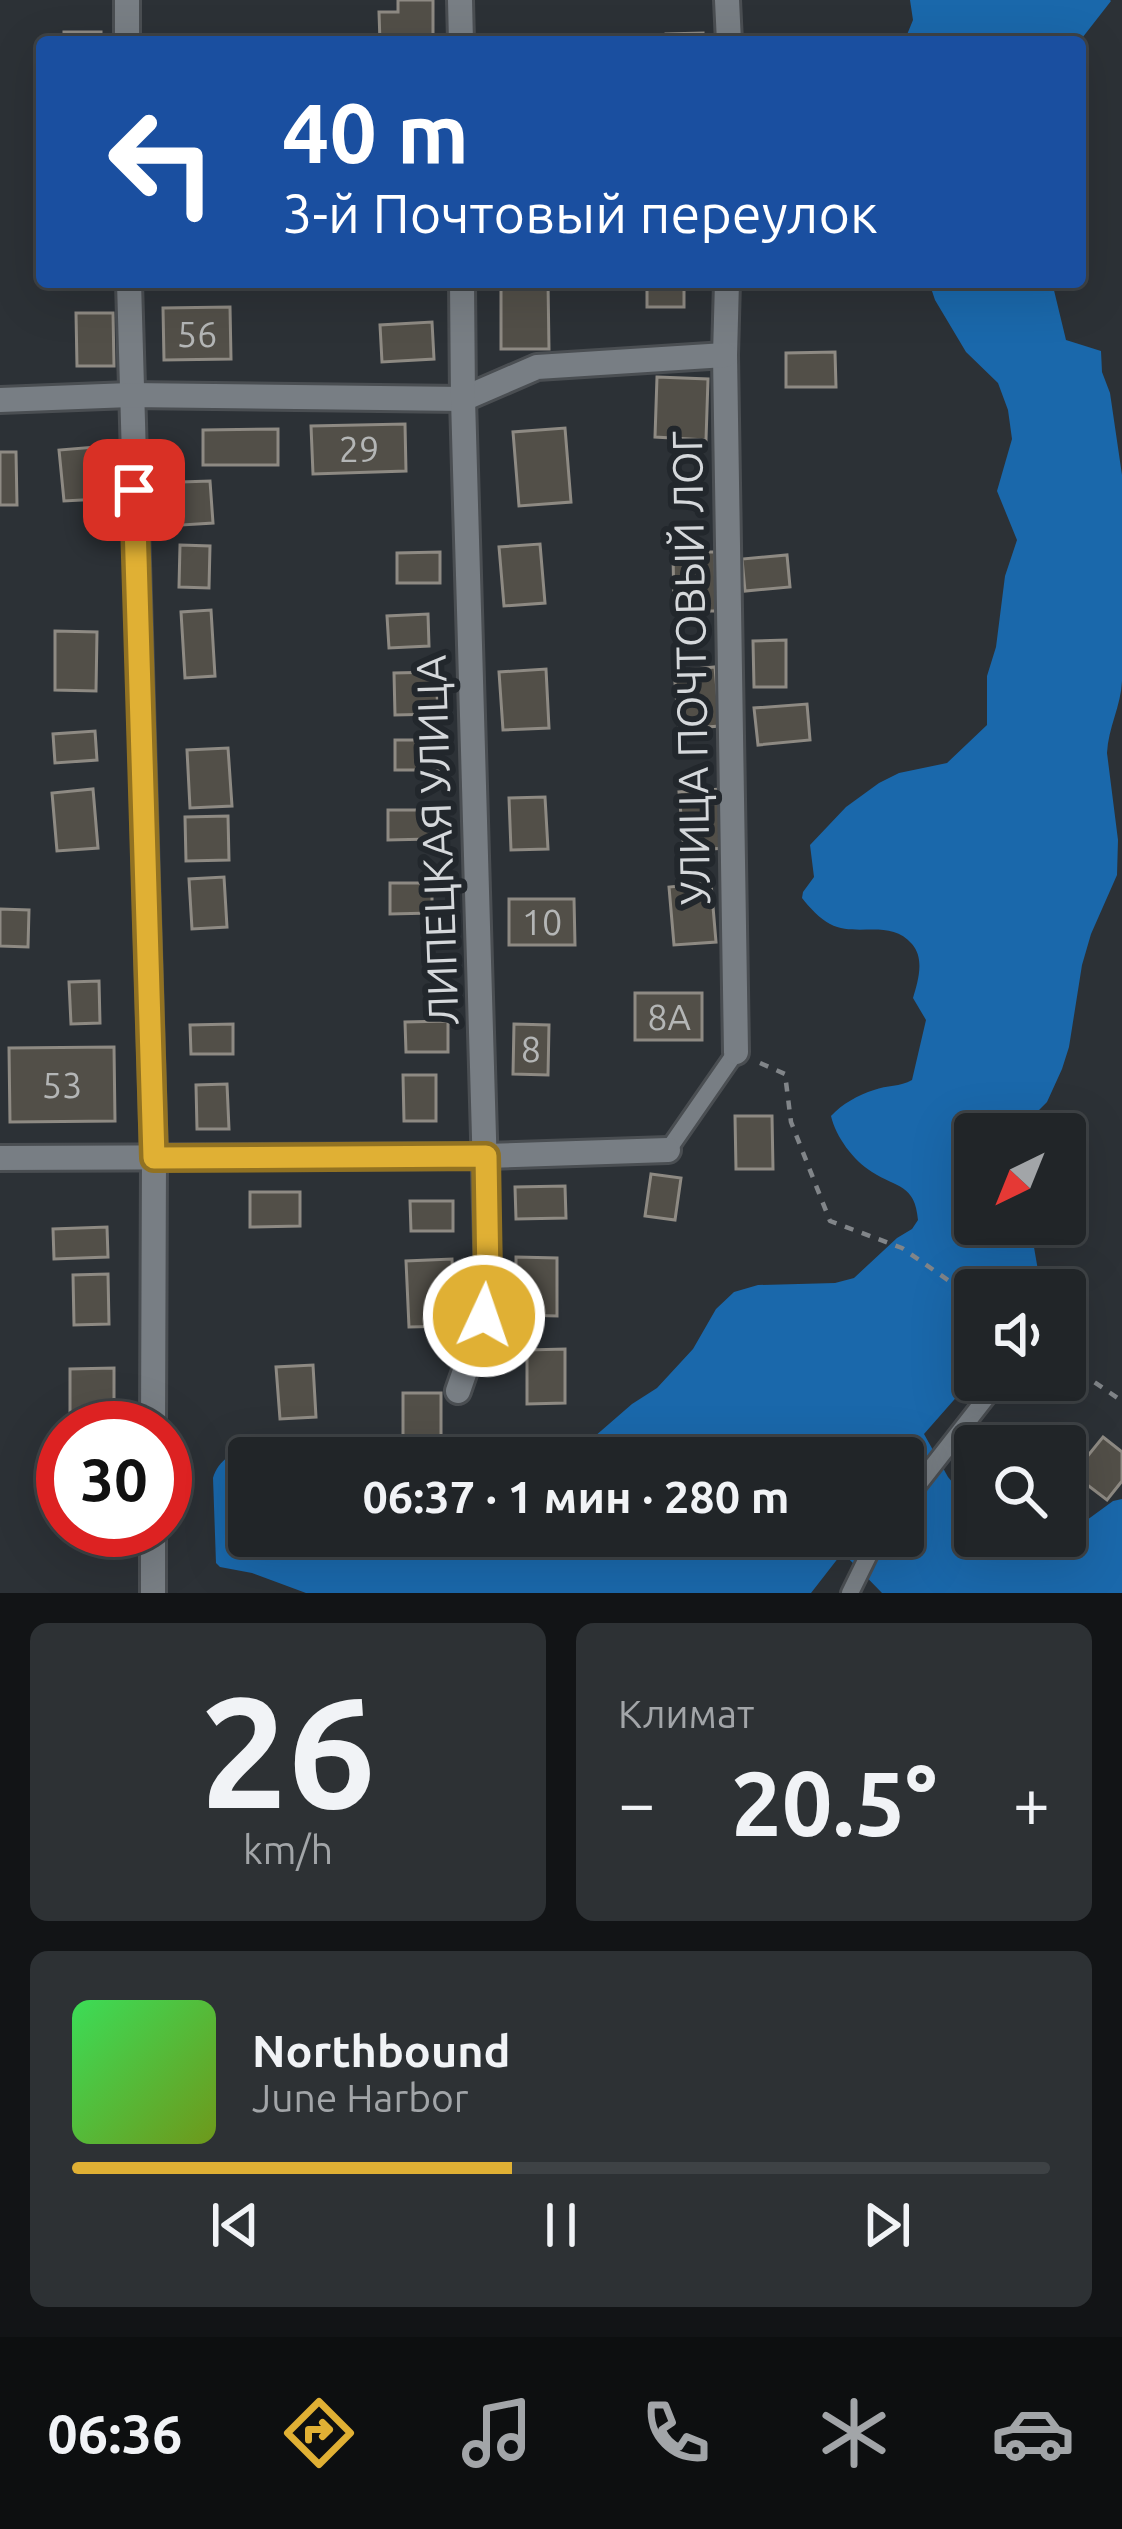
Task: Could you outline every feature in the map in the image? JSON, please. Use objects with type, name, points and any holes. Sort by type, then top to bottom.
[{"type":"street","points":[[127,0],[127,36]]},
{"type":"street","points":[[460,0],[461,36]]},
{"type":"street","points":[[728,0],[728,36]]},
{"type":"street","points":[[130,288],[154,1158],[153,1401]]},
{"type":"street","name":"ЛИПЕЦКАЯ УЛИЦА","points":[[458,1391],[484,1316],[488,1279],[463,288]]},
{"type":"street","name":"УЛИЦА ПОЧТОВЫЙ ЛОГ","points":[[727,288],[736,1052]]},
{"type":"street","points":[[0,400],[130,395],[463,399],[537,367],[725,355]]},
{"type":"street","points":[[0,1158],[486,1156],[668,1150]]},
{"type":"street","points":[[153,1557],[153,1593]]},
{"type":"lane","points":[[668,1150],[736,1052]]},
{"type":"lane","points":[[924,1477],[984,1401]]},
{"type":"lane","points":[[850,1593],[868,1557]]},
{"type":"path","points":[[736,1052],[785,1074],[791,1122],[830,1221],[902,1248],[954,1284]]},
{"type":"path","points":[[1086,1376],[1122,1401]]},
{"type":"shaded area","points":[[910,0],[1111,1],[1084,36],[906,36],[913,20]]},
{"type":"shaded area","points":[[931,288],[1053,288],[1066,340],[1101,351],[1122,475],[1122,681],[1107,753],[1118,840],[1117,875],[1091,934],[1069,1047],[1047,1102],[1036,1113],[954,1113],[954,1245],[1034,1245],[1038,1269],[954,1269],[954,1400],[924,1434],[954,1484],[954,1557],[1086,1557],[1086,1521],[1122,1499],[1122,1593],[882,1593],[847,1557],[924,1557],[924,1437],[594,1437],[657,1388],[693,1349],[716,1309],[734,1292],[758,1285],[835,1283],[854,1278],[918,1220],[909,1193],[858,1161],[841,1140],[831,1116],[862,1094],[912,1080],[926,1020],[913,998],[918,956],[903,936],[840,928],[802,898],[814,877],[810,845],[846,807],[899,773],[947,763],[987,725],[987,676],[996,647],[1005,576],[1017,540],[997,491],[1012,439],[998,383],[966,352]]},
{"type":"shaded area","points":[[228,1457],[228,1557],[839,1557],[811,1593],[306,1593],[216,1563],[213,1478]]},
{"type":"building","points":[[398,0],[433,0],[433,36],[380,36],[379,12],[398,12]]},
{"type":"building","points":[[64,32],[101,32],[101,36],[64,36]]},
{"type":"building","points":[[703,33],[703,36],[666,36]]},
{"type":"building","points":[[501,288],[548,288],[549,349],[501,349]]},
{"type":"building","points":[[647,288],[684,288],[684,307],[647,307]]},
{"type":"building","points":[[230,307],[231,359],[164,360],[163,308]]},
{"type":"building","points":[[76,313],[113,313],[114,366],[77,366]]},
{"type":"building","points":[[432,322],[434,359],[382,362],[380,325]]},
{"type":"building","points":[[835,352],[836,387],[786,387],[786,353]]},
{"type":"building","points":[[657,377],[708,379],[706,440],[655,437]]},
{"type":"building","points":[[405,424],[406,471],[313,474],[311,426]]},
{"type":"building","points":[[565,428],[571,502],[519,506],[513,432]]},
{"type":"building","points":[[278,429],[278,465],[203,465],[203,430]]},
{"type":"building","points":[[95,447],[100,499],[64,501],[59,450]]},
{"type":"building","points":[[0,452],[16,452],[17,505],[0,505]]},
{"type":"building","points":[[210,481],[213,523],[182,525],[181,482]]},
{"type":"building","points":[[540,544],[545,603],[504,606],[499,547]]},
{"type":"building","points":[[180,545],[210,546],[209,588],[179,587]]},
{"type":"building","points":[[440,552],[440,583],[397,583],[397,553]]},
{"type":"building","points":[[673,552],[715,552],[716,611],[674,611]]},
{"type":"building","points":[[787,555],[790,587],[745,591],[742,559]]},
{"type":"building","points":[[211,610],[215,676],[185,678],[181,612]]},
{"type":"building","points":[[428,614],[429,646],[389,648],[387,616]]},
{"type":"building","points":[[55,631],[97,632],[96,691],[55,690]]},
{"type":"building","points":[[786,640],[786,687],[754,687],[753,641]]},
{"type":"building","points":[[715,667],[720,726],[679,729],[674,671]]},
{"type":"building","points":[[546,669],[549,728],[503,730],[499,672]]},
{"type":"building","points":[[436,672],[438,714],[395,715],[394,673]]},
{"type":"building","points":[[807,704],[810,740],[758,745],[754,708]]},
{"type":"building","points":[[95,731],[97,760],[55,763],[53,734]]},
{"type":"building","points":[[395,740],[438,740],[438,770],[395,770]]},
{"type":"building","points":[[228,748],[232,806],[190,808],[187,750]]},
{"type":"building","points":[[93,789],[98,848],[57,851],[52,793]]},
{"type":"building","points":[[720,789],[725,848],[684,851],[679,792]]},
{"type":"building","points":[[545,797],[548,849],[511,850],[509,798]]},
{"type":"building","points":[[388,810],[430,810],[430,839],[388,840]]},
{"type":"building","points":[[228,816],[229,860],[186,861],[185,817]]},
{"type":"building","points":[[224,877],[227,927],[192,929],[189,879]]},
{"type":"building","points":[[390,883],[432,883],[432,913],[390,914]]},
{"type":"building","points":[[711,883],[716,942],[674,945],[669,887]]},
{"type":"building","points":[[509,899],[574,899],[575,945],[509,945]]},
{"type":"building","points":[[0,909],[29,910],[28,947],[0,946]]},
{"type":"building","points":[[99,981],[100,1023],[71,1024],[69,982]]},
{"type":"building","points":[[635,993],[702,993],[702,1040],[635,1040]]},
{"type":"building","points":[[448,1021],[448,1052],[406,1052],[405,1022]]},
{"type":"building","points":[[233,1024],[233,1054],[191,1054],[190,1025]]},
{"type":"building","points":[[514,1024],[549,1025],[548,1075],[513,1074]]},
{"type":"building","points":[[114,1047],[115,1121],[10,1122],[9,1048]]},
{"type":"building","points":[[403,1075],[436,1075],[436,1121],[404,1121]]},
{"type":"building","points":[[227,1084],[229,1129],[197,1129],[196,1085]]},
{"type":"building","points":[[735,1116],[772,1116],[773,1169],[736,1169]]},
{"type":"building","points":[[651,1174],[681,1178],[675,1220],[645,1216]]},
{"type":"building","points":[[565,1186],[566,1218],[516,1219],[515,1187]]},
{"type":"building","points":[[250,1192],[300,1192],[300,1226],[250,1227]]},
{"type":"building","points":[[410,1201],[453,1201],[453,1231],[411,1231]]},
{"type":"building","points":[[107,1227],[108,1257],[54,1259],[53,1229]]},
{"type":"building","points":[[516,1257],[557,1258],[557,1316],[516,1315]]},
{"type":"building","points":[[452,1259],[455,1326],[409,1327],[406,1261]]},
{"type":"building","points":[[108,1274],[109,1324],[74,1325],[73,1275]]},
{"type":"building","points":[[565,1349],[565,1403],[527,1404],[527,1350]]},
{"type":"building","points":[[313,1365],[316,1417],[280,1419],[276,1367]]},
{"type":"building","points":[[114,1368],[114,1401],[70,1401],[70,1369]]},
{"type":"building","points":[[403,1393],[441,1393],[441,1437],[403,1437]]},
{"type":"building","points":[[1103,1437],[1122,1452],[1122,1481],[1107,1500],[1086,1484],[1086,1458]]},
{"type":"route","points":[[134,490],[154,1158],[486,1156],[484,1316]]}]
